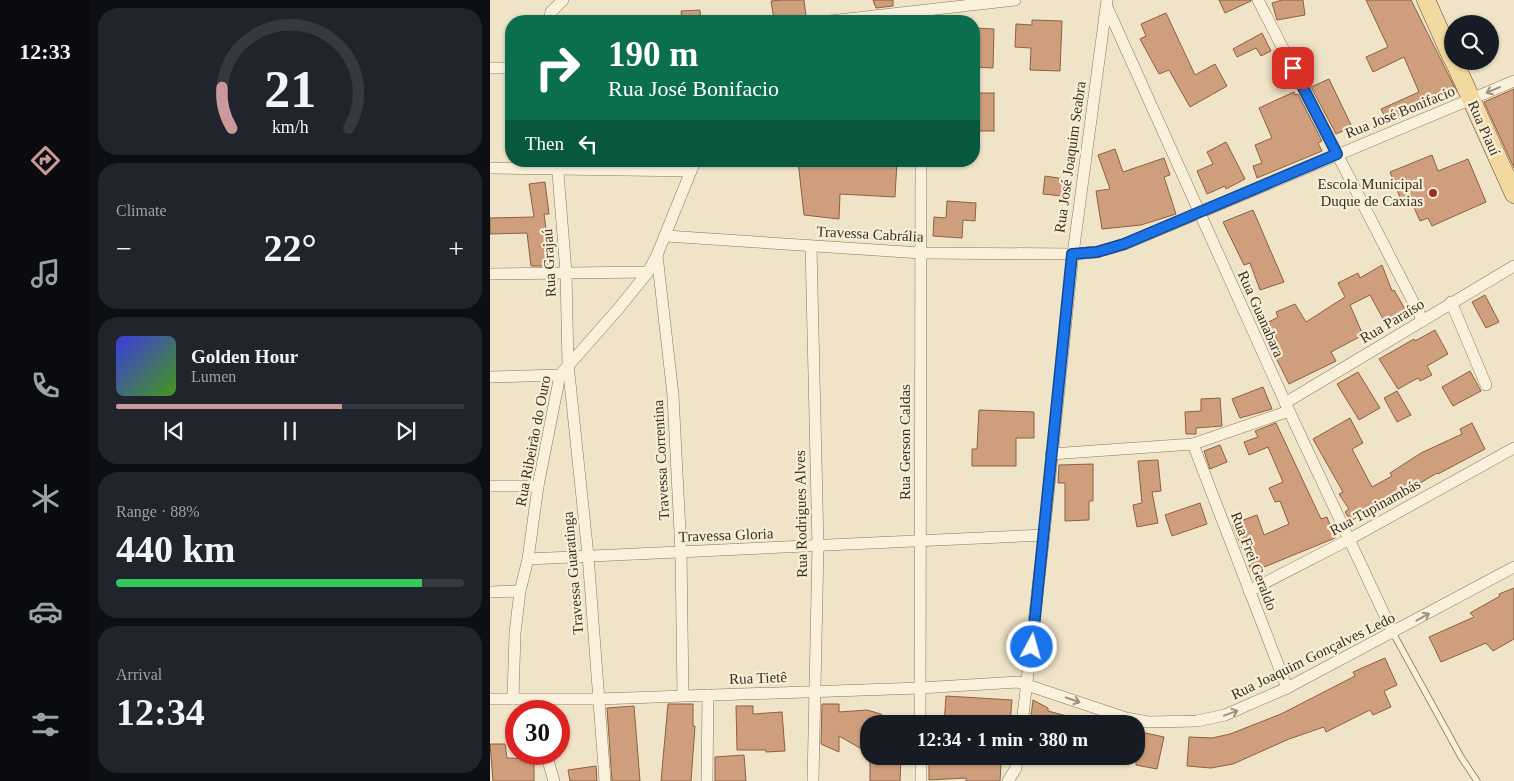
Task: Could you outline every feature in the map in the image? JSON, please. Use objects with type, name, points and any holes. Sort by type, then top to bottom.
[{"type":"main road","name":"Rua Piauí","points":[[1426,0],[1444,40]]},
{"type":"main road","name":"Rua Piauí","points":[[1458,70],[1514,194]]},
{"type":"street","points":[[551,15],[563,0]]},
{"type":"street","points":[[930,15],[1015,0]]},
{"type":"street","points":[[1258,0],[1423,321]]},
{"type":"street","name":"Rua Guanabara","points":[[1107,3],[1287,407],[1393,633]]},
{"type":"street","name":"Rua José Joaquim Seabra","points":[[1023,715],[1044,535],[1072,254],[1107,3]]},
{"type":"street","points":[[490,68],[505,68]]},
{"type":"street","name":"Rua José Bonifacio","points":[[1072,254],[1097,252],[1124,244],[1514,81]]},
{"type":"street","points":[[490,168],[507,167]]},
{"type":"street","name":"Rua Grajaú","points":[[557,167],[566,272],[568,364]]},
{"type":"street","name":"Rua Ribeirão do Ouro","points":[[513,699],[515,633],[520,591],[528,559],[538,486],[560,375],[648,272],[666,236],[693,167]]},
{"type":"street","name":"Rua Gerson Caldas","points":[[920,715],[921,167]]},
{"type":"street","name":"Travessa Cabrália","points":[[666,236],[920,253],[1072,254]]},
{"type":"street","name":"Rua Rodrigues Alves","points":[[811,246],[818,547],[813,781]]},
{"type":"street","name":"Travessa Correntina","points":[[657,255],[673,395],[681,552],[684,695]]},
{"type":"street","name":"Rua Paraíso","points":[[1051,454],[1194,444],[1287,407],[1451,302],[1514,266]]},
{"type":"street","points":[[490,274],[648,272]]},
{"type":"street","points":[[1451,302],[1486,385]]},
{"type":"street","name":"Travessa Guaratinga","points":[[568,364],[588,555],[605,781]]},
{"type":"street","points":[[490,377],[560,375]]},
{"type":"street","name":"Rua Frei Geraldo","points":[[1194,444],[1287,688]]},
{"type":"street","name":"Rua Tupinambás","points":[[1249,591],[1348,540],[1514,448]]},
{"type":"street","points":[[490,486],[538,486]]},
{"type":"street","name":"Travessa Gloria","points":[[528,559],[1044,535]]},
{"type":"street","name":"Rua Joaquim Gonçalves Ledo","points":[[1027,684],[1126,718],[1148,722],[1197,721],[1225,715],[1287,688],[1514,567]]},
{"type":"street","points":[[490,592],[520,591]]},
{"type":"street","name":"Rua Tietê","points":[[490,698],[598,699],[920,688],[1018,682],[1027,684]]},
{"type":"street","points":[[707,781],[708,695]]},
{"type":"street","points":[[549,765],[554,781]]},
{"type":"street","points":[[921,765],[921,781]]},
{"type":"street","points":[[1008,781],[1016,765]]},
{"type":"lane","points":[[1393,633],[1461,757],[1477,781]]},
{"type":"building","points":[[804,0],[806,15],[773,15],[771,1]]},
{"type":"building","points":[[873,0],[893,0],[893,6],[876,8]]},
{"type":"building","points":[[1219,0],[1251,0],[1251,1],[1225,13]]},
{"type":"building","points":[[1282,0],[1303,0],[1305,15],[1277,20],[1272,3]]},
{"type":"building","points":[[1366,0],[1411,0],[1444,66],[1444,70],[1446,70],[1457,92],[1388,123],[1381,109],[1419,92],[1404,57],[1373,72],[1366,57],[1388,47]]},
{"type":"building","points":[[700,10],[700,15],[681,15],[681,11]]},
{"type":"building","points":[[1166,13],[1195,75],[1215,64],[1227,86],[1190,107],[1169,70],[1159,74],[1140,39],[1146,36],[1141,24]]},
{"type":"building","points":[[1032,20],[1062,21],[1060,71],[1030,70],[1031,48],[1015,47],[1016,24],[1032,25]]},
{"type":"building","points":[[980,28],[994,29],[993,68],[980,67]]},
{"type":"building","points":[[1262,33],[1271,51],[1261,56],[1256,48],[1237,57],[1233,49]]},
{"type":"building","points":[[1329,79],[1352,127],[1336,134],[1311,87]]},
{"type":"building","points":[[1514,89],[1514,168],[1484,102]]},
{"type":"building","points":[[1294,92],[1295,95],[1298,94],[1322,141],[1318,143],[1322,151],[1257,178],[1253,166],[1262,163],[1255,145],[1272,138],[1259,108]]},
{"type":"building","points":[[980,93],[994,93],[994,131],[980,131]]},
{"type":"building","points":[[1226,142],[1245,179],[1226,189],[1225,186],[1207,194],[1197,171],[1213,164],[1207,152]]},
{"type":"building","points":[[1115,149],[1123,172],[1164,158],[1170,175],[1164,177],[1176,214],[1141,225],[1102,229],[1096,191],[1110,189],[1098,155]]},
{"type":"building","points":[[1432,155],[1438,171],[1468,159],[1486,202],[1432,226],[1428,218],[1420,221],[1413,205],[1404,208],[1390,172]]},
{"type":"building","points":[[799,167],[897,167],[895,197],[840,194],[839,219],[804,215]]},
{"type":"building","points":[[1045,176],[1065,179],[1062,196],[1043,194]]},
{"type":"building","points":[[545,182],[549,214],[544,214],[551,266],[531,266],[527,233],[490,234],[490,218],[534,217],[529,184]]},
{"type":"building","points":[[947,201],[976,203],[975,221],[963,220],[962,238],[933,236],[934,217],[946,218]]},
{"type":"building","points":[[1253,210],[1284,282],[1260,290],[1250,263],[1244,265],[1223,222]]},
{"type":"building","points":[[1382,265],[1392,291],[1394,290],[1409,316],[1388,328],[1370,295],[1350,305],[1363,335],[1331,352],[1336,361],[1289,384],[1269,344],[1278,341],[1267,323],[1278,317],[1276,312],[1295,304],[1306,322],[1345,297],[1338,283],[1358,273],[1360,278]]},
{"type":"building","points":[[1485,295],[1499,322],[1486,328],[1472,302]]},
{"type":"building","points":[[1435,330],[1448,354],[1427,366],[1432,375],[1420,381],[1418,378],[1398,389],[1379,359],[1414,339],[1415,341]]},
{"type":"building","points":[[1470,371],[1481,391],[1453,406],[1442,387]]},
{"type":"building","points":[[1358,372],[1380,408],[1359,420],[1337,384]]},
{"type":"building","points":[[1263,387],[1272,409],[1240,418],[1232,399]]},
{"type":"building","points":[[1397,391],[1411,415],[1397,422],[1384,398]]},
{"type":"building","points":[[1220,398],[1222,426],[1196,428],[1196,434],[1186,434],[1185,412],[1201,411],[1201,399]]},
{"type":"building","points":[[979,410],[1034,412],[1034,438],[1016,438],[1016,466],[972,466],[972,449],[977,449]]},
{"type":"building","points":[[1350,418],[1363,443],[1352,449],[1372,487],[1392,476],[1390,473],[1421,453],[1462,434],[1460,429],[1472,423],[1485,449],[1437,473],[1378,508],[1376,505],[1351,521],[1345,512],[1349,509],[1339,494],[1343,492],[1313,439]]},
{"type":"building","points":[[1276,423],[1321,519],[1327,517],[1335,538],[1252,572],[1232,524],[1257,515],[1264,535],[1289,524],[1280,501],[1275,502],[1269,488],[1283,482],[1268,447],[1249,455],[1244,442],[1258,437],[1255,431]]},
{"type":"building","points":[[1220,445],[1227,462],[1210,469],[1204,451]]},
{"type":"building","points":[[1158,460],[1161,491],[1152,492],[1158,523],[1137,527],[1133,505],[1142,503],[1138,461]]},
{"type":"building","points":[[1093,464],[1093,501],[1089,501],[1089,520],[1065,521],[1065,483],[1058,483],[1059,465]]},
{"type":"building","points":[[1200,503],[1207,524],[1172,536],[1165,515]]},
{"type":"building","points":[[1514,588],[1514,639],[1493,651],[1486,643],[1441,662],[1429,637],[1474,617],[1470,613],[1500,596],[1499,594]]},
{"type":"building","points":[[1385,658],[1397,685],[1384,691],[1391,707],[1373,715],[1370,710],[1326,732],[1324,727],[1289,739],[1233,764],[1211,768],[1187,766],[1189,737],[1212,738],[1230,734],[1281,714],[1355,676],[1353,672]]},
{"type":"building","points":[[946,696],[1012,700],[1011,715],[945,715]]},
{"type":"building","points":[[1033,700],[1048,708],[1048,711],[1063,715],[1031,715]]},
{"type":"building","points":[[668,704],[693,704],[693,726],[695,726],[691,781],[661,781]]},
{"type":"building","points":[[822,704],[839,704],[839,712],[867,710],[882,715],[860,715],[860,748],[839,736],[839,752],[821,744]]},
{"type":"building","points":[[634,706],[640,781],[612,781],[607,708]]},
{"type":"building","points":[[736,706],[753,706],[753,714],[782,712],[785,751],[737,750]]},
{"type":"building","points":[[1145,733],[1164,737],[1157,769],[1136,765],[1145,765]]},
{"type":"building","points":[[490,744],[505,744],[505,765],[534,765],[534,781],[493,781]]},
{"type":"building","points":[[744,755],[746,781],[715,781],[715,757]]},
{"type":"building","points":[[870,765],[901,765],[900,781],[870,781]]},
{"type":"building","points":[[929,765],[1001,765],[1000,781],[966,781],[966,778],[929,780]]},
{"type":"building","points":[[596,766],[597,781],[570,781],[568,770]]},
{"type":"place","name":"Escola Municipal Duque de Caxias","points":[[1433,193]]},
{"type":"route","points":[[1032,647],[1072,254],[1097,252],[1124,244],[1337,154],[1293,68]]}]
